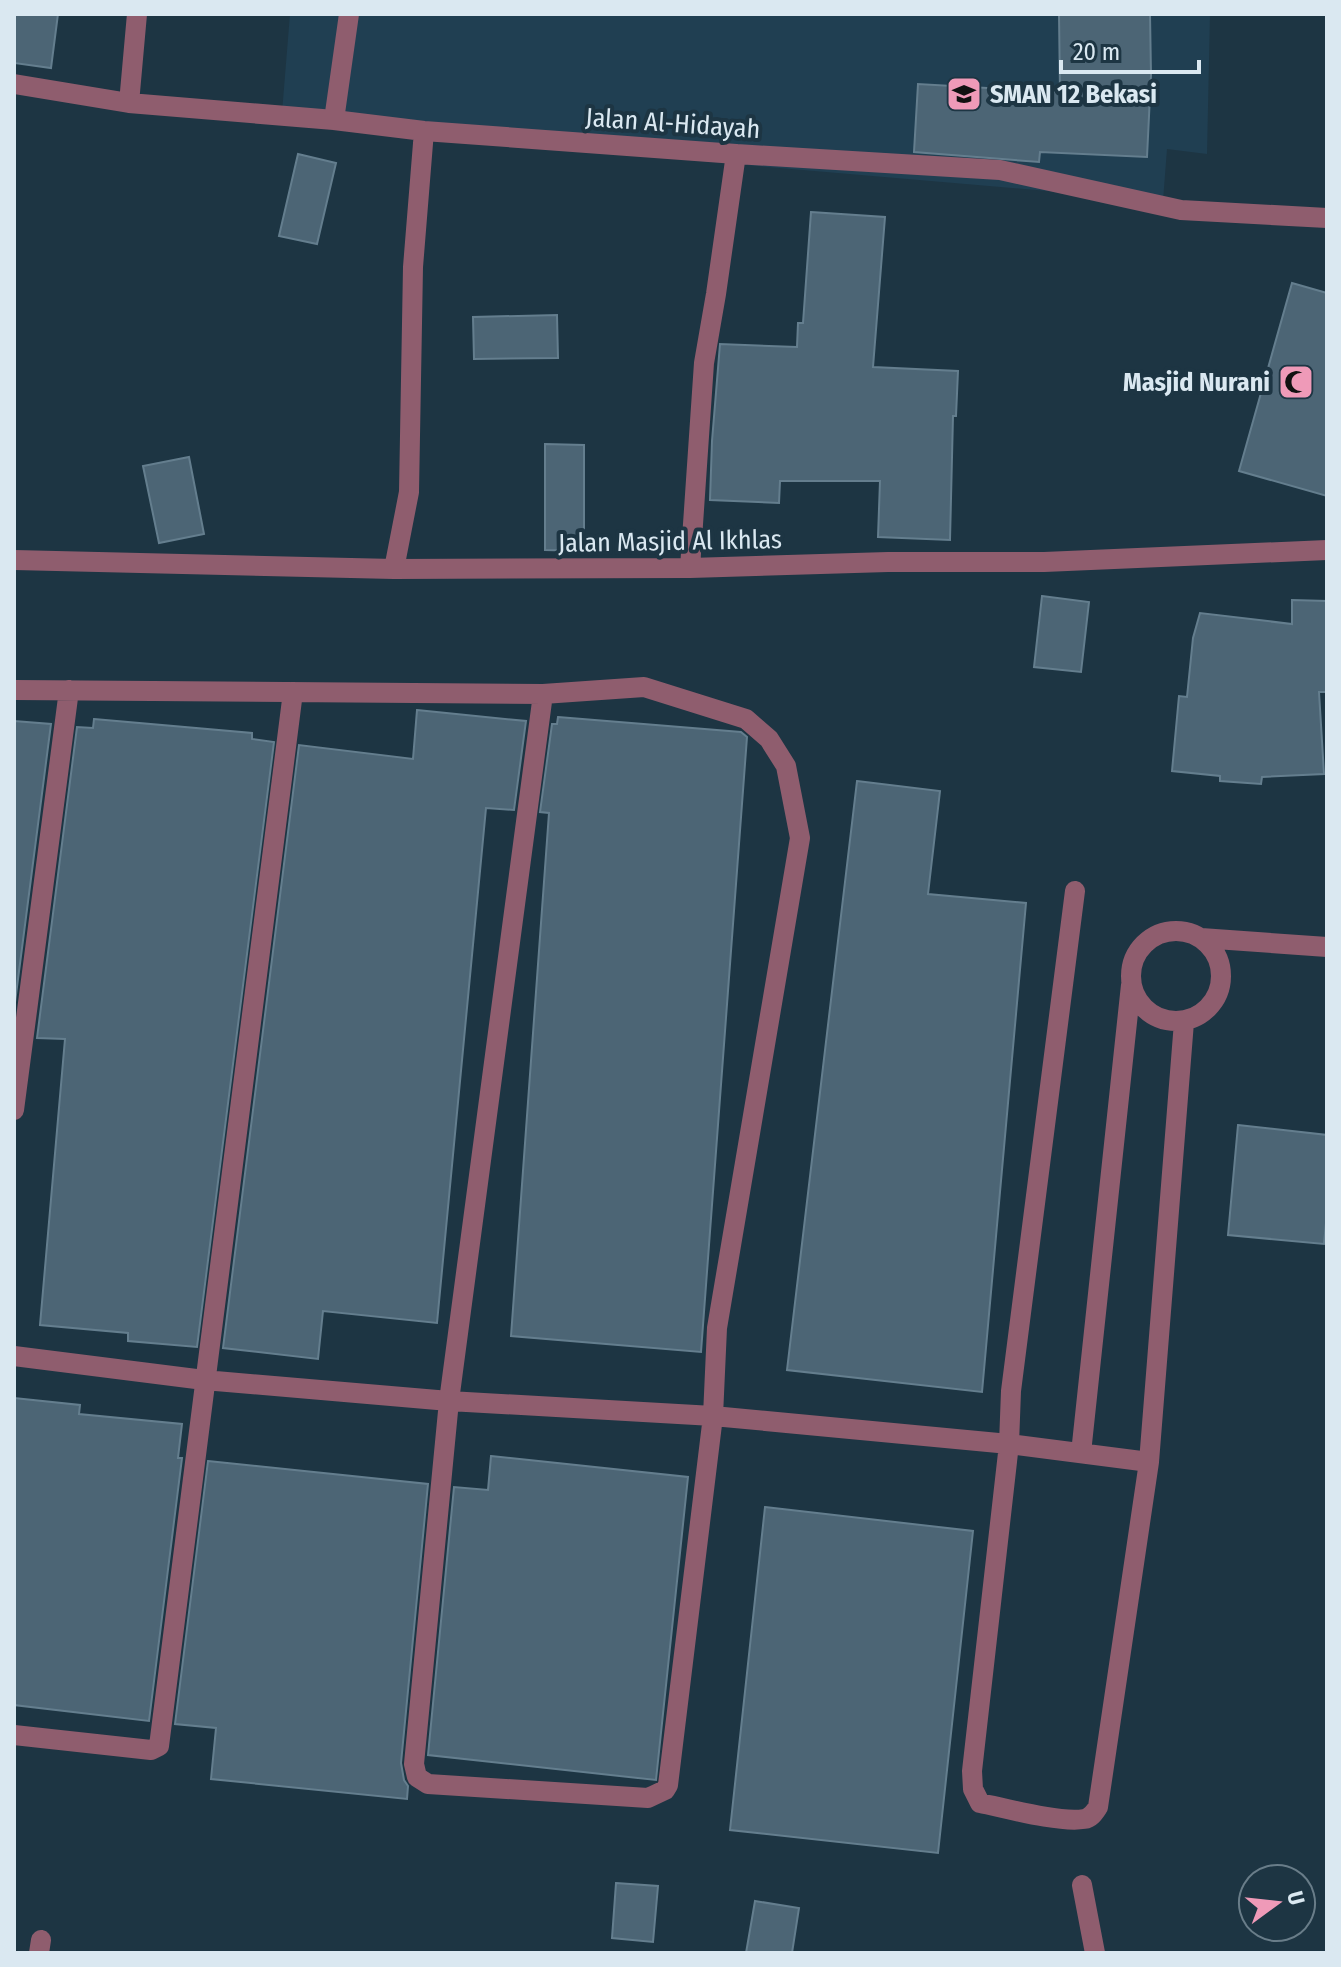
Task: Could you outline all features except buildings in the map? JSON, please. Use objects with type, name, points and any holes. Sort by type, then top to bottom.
[{"type":"street","points":[[129,103],[137,14]]},
{"type":"street","points":[[334,120],[349,14]]},
{"type":"street","name":"Jalan Al-Hidayah","points":[[14,84],[129,103],[334,120],[424,131],[1000,170],[1181,210],[1327,218]]},
{"type":"street","points":[[394,569],[409,492],[413,267],[424,131]]},
{"type":"street","points":[[690,568],[704,363],[736,154]]},
{"type":"street","name":"Jalan Masjid Al Ikhlas","points":[[14,560],[394,569],[690,568],[888,562],[1044,562],[1327,550]]},
{"type":"street","points":[[14,690],[543,694],[644,687],[746,719],[769,739],[786,766],[800,838],[717,1328],[713,1416],[668,1785],[665,1790],[648,1798],[428,1784],[417,1777],[414,1764],[449,1401],[543,694]]},
{"type":"street","points":[[14,1110],[69,690]]},
{"type":"street","points":[[14,1735],[151,1750],[159,1746],[293,692]]},
{"type":"street","points":[[1075,891],[1011,1391],[1009,1444],[972,1771],[973,1789],[980,1803],[1068,1819],[1085,1819],[1093,1815],[1098,1807],[1149,1462],[1184,1022]]},
{"type":"street","points":[[1081,1453],[1134,959],[1150,938],[1166,931],[1184,931],[1201,938],[1327,947]]},
{"type":"street","points":[[1131,985],[1138,1002],[1151,1014],[1167,1021],[1184,1022],[1201,1015],[1214,1003],[1221,986],[1221,967],[1214,950],[1201,938]]},
{"type":"street","points":[[14,1356],[204,1380],[449,1401],[713,1416],[1009,1444],[1149,1462]]},
{"type":"street","points":[[1082,1885],[1095,1953]]},
{"type":"shaded area","points":[[290,14],[1210,14],[1207,154],[1167,149],[1163,201],[281,125]]},
{"type":"place","name":"SMAN 12 Bekasi","points":[[964,94]]},
{"type":"place","name":"Masjid Nurani","points":[[1296,382]]}]
